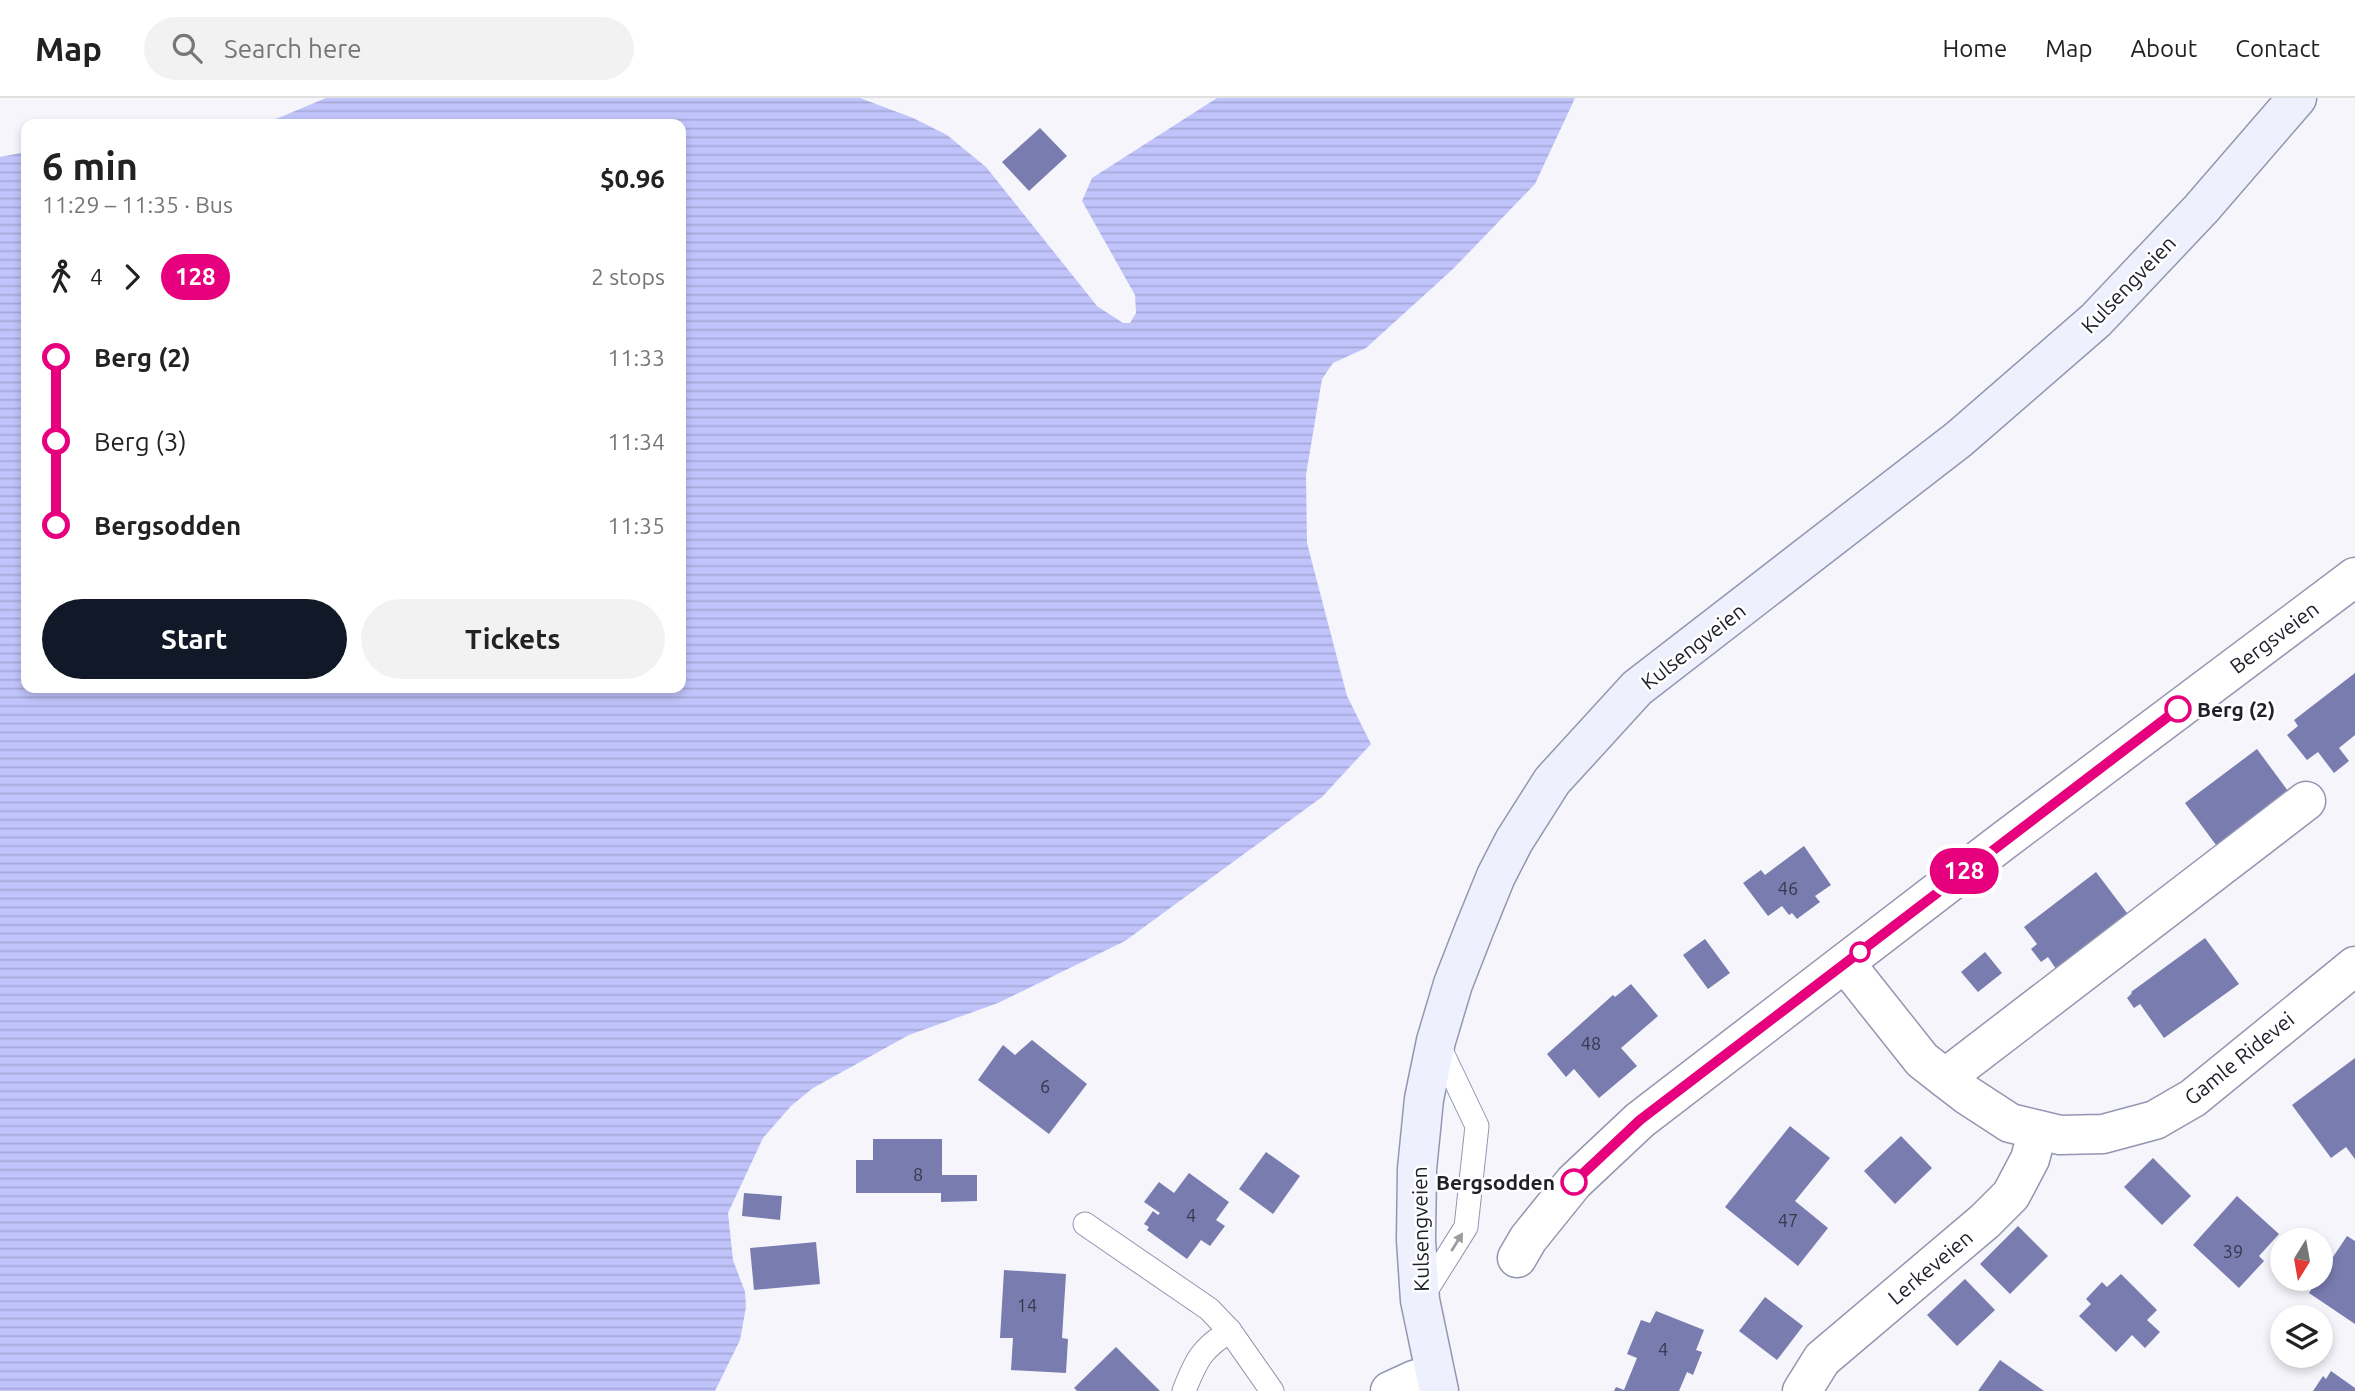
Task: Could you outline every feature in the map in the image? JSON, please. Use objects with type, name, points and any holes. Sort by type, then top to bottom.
[{"type":"main road","name":"Kulsengveien","points":[[1436,1383],[1420,1300],[1416,1240],[1417,1169],[1424,1099],[1436,1041],[1453,984],[1496,876],[1514,841],[1552,781],[1637,688],[1959,439],[2096,320],[2201,209],[2297,98]]},
{"type":"street","name":"Bergsveien","points":[[1517,1258],[1528,1239],[1574,1182],[1640,1120],[2013,834],[2355,577]]},
{"type":"street","points":[[1945,1078],[2306,801]]},
{"type":"street","name":"Gamle Ridevei","points":[[1846,963],[1922,1060],[2010,1123],[2060,1135],[2104,1134],[2155,1120],[2193,1098],[2355,966]]},
{"type":"street","name":"Lerkeveien","points":[[1802,1391],[1822,1359],[1985,1221],[2011,1195],[2030,1159],[2038,1130]]},
{"type":"street","points":[[1390,1391],[1414,1380],[1436,1383]]},
{"type":"lane","points":[[1420,1300],[1466,1227],[1477,1126],[1436,1041]]},
{"type":"lane","points":[[1086,1224],[1209,1309],[1230,1331],[1272,1391]]},
{"type":"lane","points":[[1184,1391],[1201,1352],[1230,1331]]},
{"type":"water","points":[[326,98],[860,98],[913,118],[947,135],[986,167],[1097,306],[1123,323],[1130,323],[1136,313],[1135,295],[1082,201],[1092,178],[1217,98],[1575,98],[1535,184],[1453,269],[1366,348],[1333,363],[1322,379],[1306,475],[1307,543],[1347,696],[1371,744],[1322,797],[1125,941],[998,1003],[909,1035],[813,1088],[791,1106],[763,1138],[728,1213],[733,1260],[745,1292],[746,1307],[740,1340],[715,1391],[0,1391],[0,157],[21,153],[21,693],[686,693],[686,119],[276,119]]},
{"type":"building","points":[[1040,128],[1067,156],[1029,191],[1002,162]]},
{"type":"building","points":[[2355,673],[2355,735],[2339,748],[2349,761],[2334,773],[2318,752],[2307,760],[2287,735],[2298,726],[2294,720]]},
{"type":"building","points":[[2257,749],[2291,795],[2219,849],[2185,803]]},
{"type":"building","points":[[1804,846],[1831,885],[1815,896],[1820,902],[1797,919],[1792,913],[1789,915],[1782,906],[1768,916],[1743,883],[1761,870],[1765,875]]},
{"type":"building","points":[[2096,872],[2130,917],[2058,972],[2048,957],[2041,962],[2031,949],[2037,944],[2024,927]]},
{"type":"building","points":[[2205,938],[2239,984],[2164,1038],[2140,1004],[2134,1008],[2127,998],[2131,992]]},
{"type":"building","points":[[1705,939],[1730,973],[1708,989],[1683,955]]},
{"type":"building","points":[[1985,952],[2002,973],[1978,992],[1961,972]]},
{"type":"building","points":[[1631,984],[1658,1016],[1621,1048],[1637,1066],[1599,1098],[1574,1069],[1566,1077],[1547,1054],[1613,995],[1615,997]]},
{"type":"building","points":[[1032,1040],[1087,1084],[1049,1134],[978,1080],[1003,1045],[1015,1055]]},
{"type":"building","points":[[2355,1058],[2355,1159],[2346,1147],[2331,1158],[2292,1105]]},
{"type":"building","points":[[1790,1126],[1830,1158],[1795,1201],[1828,1228],[1798,1266],[1725,1207]]},
{"type":"building","points":[[1901,1136],[1932,1168],[1895,1204],[1864,1171]]},
{"type":"building","points":[[873,1139],[942,1139],[942,1175],[977,1175],[977,1201],[941,1202],[941,1193],[856,1193],[856,1160],[873,1160]]},
{"type":"building","points":[[1266,1152],[1300,1176],[1273,1214],[1239,1189]]},
{"type":"building","points":[[2153,1158],[2191,1196],[2162,1225],[2124,1187]]},
{"type":"building","points":[[1189,1173],[1229,1202],[1216,1220],[1225,1226],[1210,1246],[1201,1240],[1187,1259],[1147,1230],[1149,1227],[1144,1224],[1153,1211],[1158,1215],[1160,1213],[1144,1202],[1159,1182],[1174,1193]]},
{"type":"building","points":[[744,1193],[782,1196],[780,1220],[742,1216]]},
{"type":"building","points":[[2237,1196],[2272,1228],[2270,1228],[2270,1244],[2259,1256],[2264,1261],[2239,1288],[2193,1245]]},
{"type":"building","points":[[2018,1226],[2048,1256],[2010,1294],[1980,1264]]},
{"type":"building","points":[[2347,1236],[2355,1241],[2355,1324],[2333,1309],[2333,1305],[2327,1305],[2309,1293],[2333,1292],[2333,1257]]},
{"type":"building","points":[[816,1242],[820,1284],[754,1290],[750,1248]]},
{"type":"building","points":[[1004,1270],[1066,1274],[1062,1338],[1068,1339],[1066,1373],[1011,1370],[1013,1338],[1000,1338]]},
{"type":"building","points":[[2121,1274],[2157,1310],[2147,1320],[2160,1332],[2145,1348],[2132,1335],[2116,1352],[2079,1316],[2091,1304],[2086,1299],[2102,1282],[2107,1287]]},
{"type":"building","points":[[1965,1279],[1995,1310],[1957,1346],[1927,1315]]},
{"type":"building","points":[[1765,1297],[1803,1326],[1777,1360],[1739,1331]]},
{"type":"building","points":[[1656,1311],[1704,1330],[1696,1350],[1702,1352],[1693,1375],[1687,1372],[1679,1391],[1614,1391],[1616,1387],[1624,1390],[1637,1358],[1627,1354],[1641,1320],[1650,1323]]},
{"type":"building","points":[[1116,1347],[1160,1391],[1077,1391],[1074,1388]]},
{"type":"building","points":[[2000,1360],[2044,1391],[1978,1391]]},
{"type":"building","points":[[2331,1371],[2355,1388],[2355,1391],[2313,1391],[2323,1376],[2326,1379]]},
{"type":"bus line","name":"128","points":[[1574,1182],[1640,1120],[2178,709]]},
{"type":"place","name":"Berg (2)","points":[[2178,709]]},
{"type":"place","name":"Bergsodden","points":[[1574,1182]]}]
